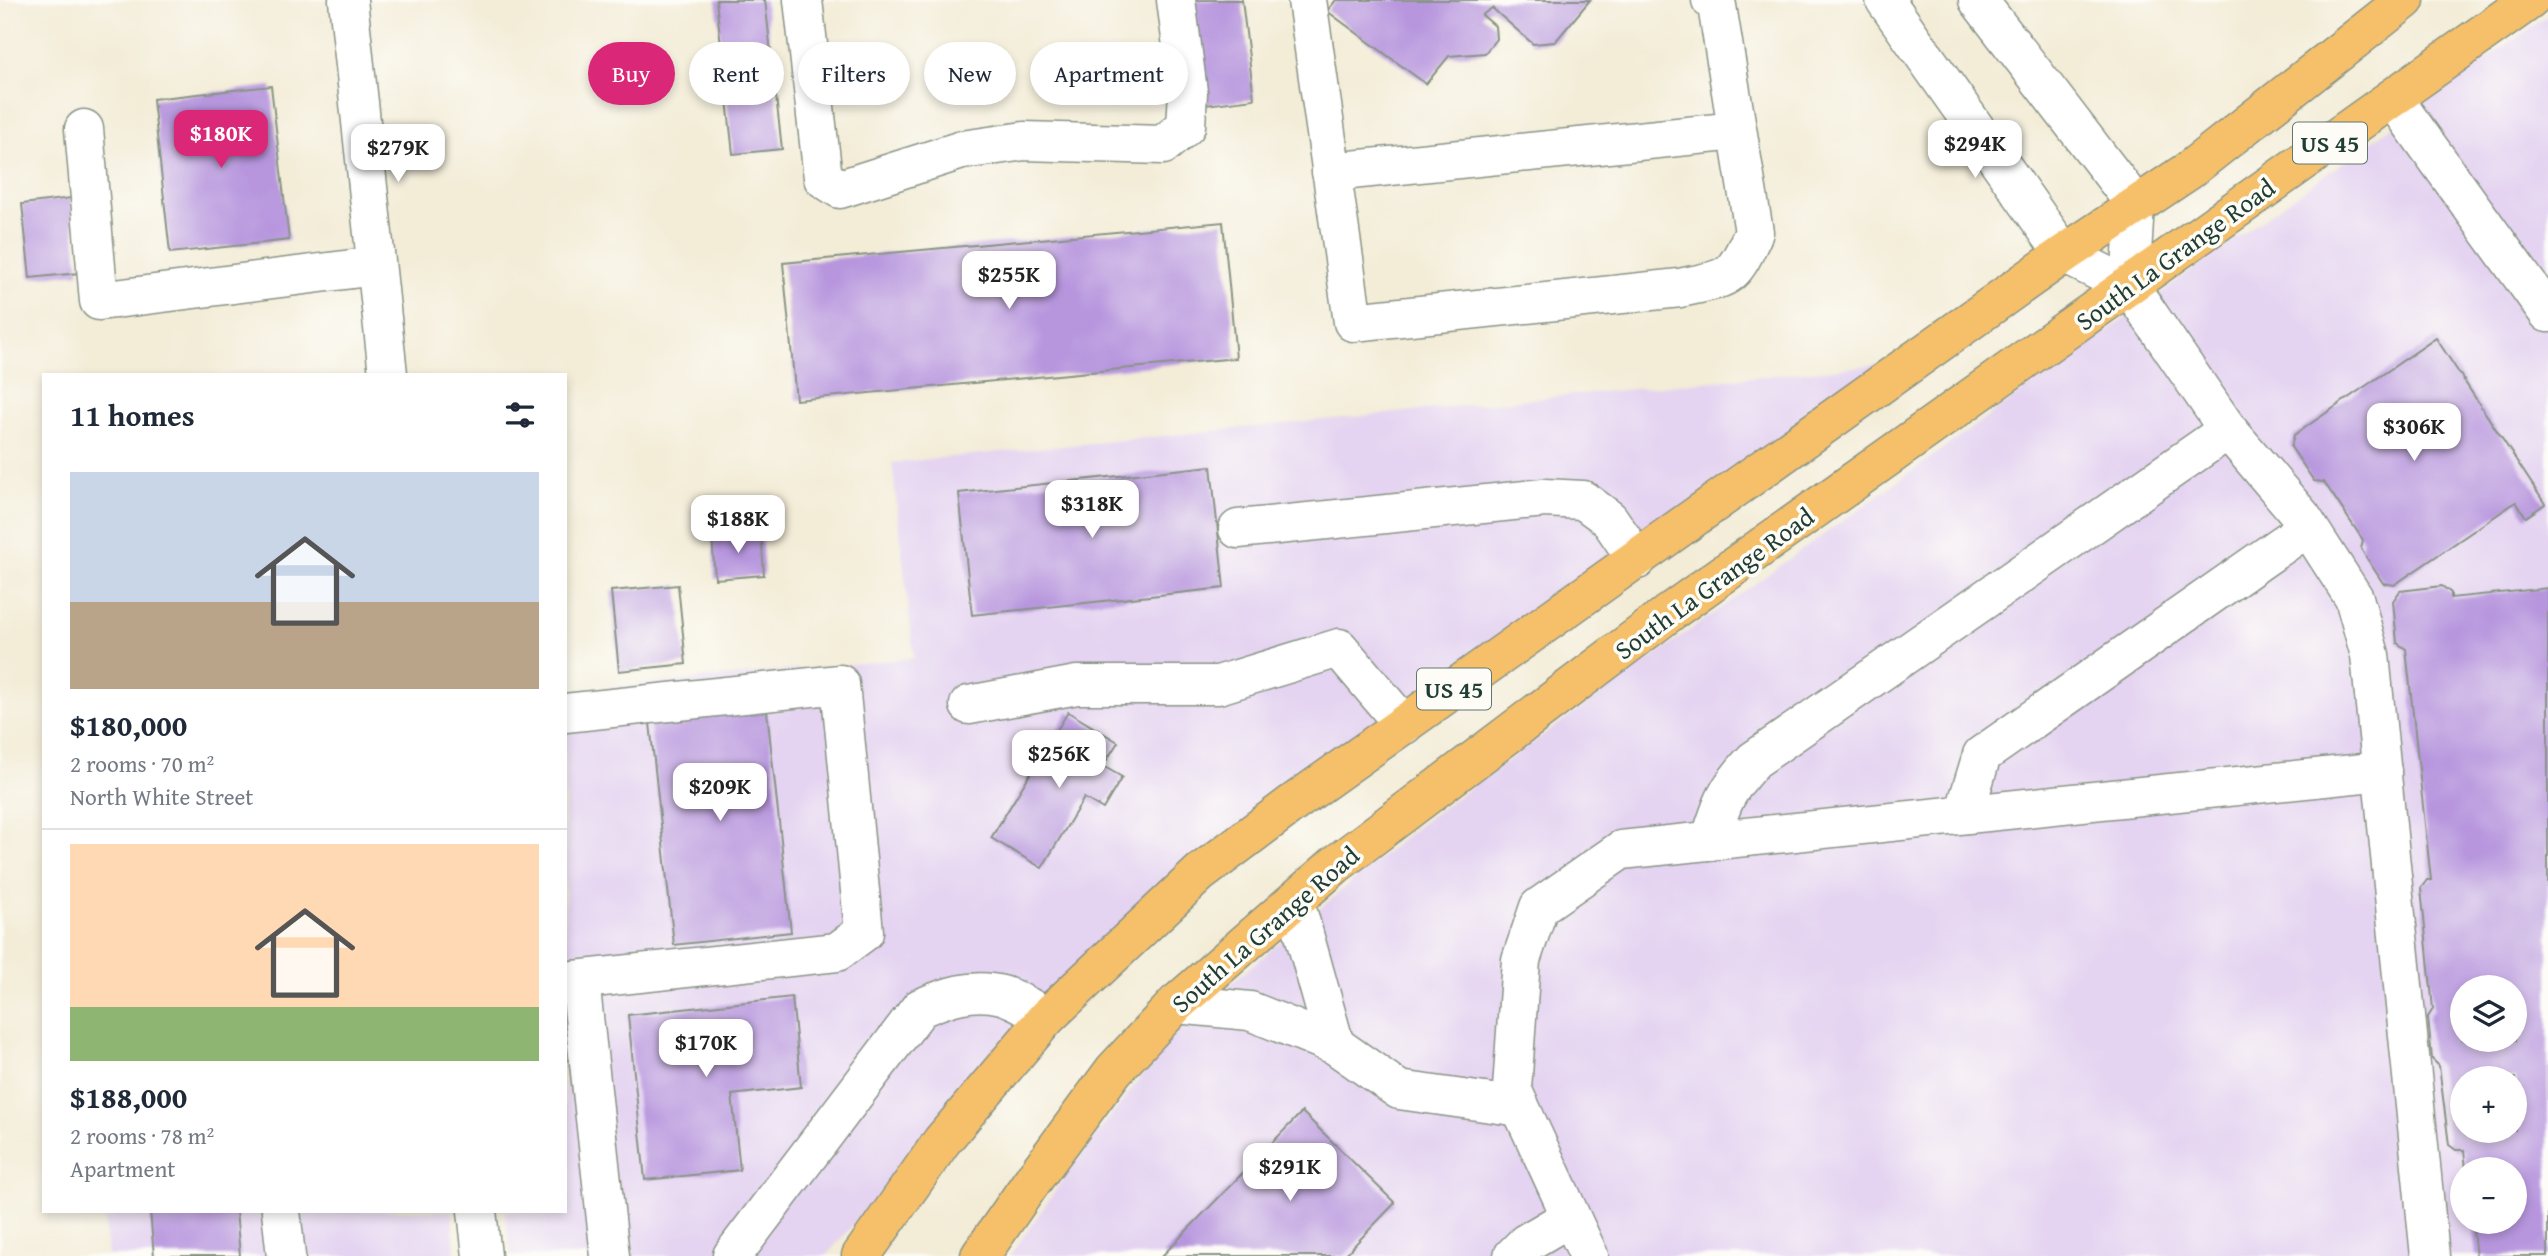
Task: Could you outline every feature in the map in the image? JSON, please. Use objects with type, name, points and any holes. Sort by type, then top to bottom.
[{"type":"main road","name":"US 45","points":[[861,1256],[942,1142],[1047,1017],[1200,873],[2064,254],[2188,171],[2405,0]]},
{"type":"main road","name":"South La Grange Road","points":[[980,1256],[1114,1070],[1177,1004],[1335,865],[1673,610],[2530,0]]},
{"type":"street","points":[[348,0],[388,373]]},
{"type":"street","points":[[803,0],[822,178],[840,189],[962,150],[1024,141],[1164,145],[1186,126],[1188,92],[1176,0]]},
{"type":"street","points":[[1307,0],[1353,322],[1680,288],[1727,278],[1742,259],[1754,232],[1717,6],[1712,0]]},
{"type":"street","points":[[1885,0],[2064,254],[2130,287],[2228,430],[2308,527],[2354,598],[2370,655],[2430,1256]]},
{"type":"street","points":[[1978,0],[2135,204],[2130,287]]},
{"type":"street","points":[[2393,98],[2548,313]]},
{"type":"street","points":[[84,129],[99,301],[376,266]]},
{"type":"street","points":[[1331,172],[1737,131]]},
{"type":"street","points":[[1710,841],[1721,805],[1732,784],[1754,760],[2228,430]]},
{"type":"street","points":[[1238,528],[1544,498],[1583,500],[1609,519],[1637,559]]},
{"type":"street","points":[[1964,814],[1982,755],[2308,527]]},
{"type":"street","points":[[970,705],[1077,685],[1218,685],[1339,648],[1404,725]]},
{"type":"street","points":[[567,713],[840,684],[864,932],[837,952],[573,980],[610,1256]]},
{"type":"street","points":[[1589,1256],[1512,1089],[1521,960],[1539,907],[1621,850],[2382,771]]},
{"type":"street","points":[[1295,902],[1335,1045]]},
{"type":"street","points":[[732,1256],[920,1008],[951,995],[978,992],[1002,995],[1047,1017]]},
{"type":"street","points":[[1177,1004],[1250,1011],[1335,1045],[1399,1090],[1520,1107]]},
{"type":"street","points":[[281,1213],[286,1256]]},
{"type":"street","points":[[477,1213],[482,1256]]},
{"type":"street","points":[[1513,1256],[1526,1243],[1570,1217]]},
{"type":"shaded area","points":[[2548,15],[2548,1256],[1010,1256],[1069,1171],[1180,1026],[1424,821]]},
{"type":"shaded area","points":[[1894,363],[1259,814],[927,1139],[826,1256],[511,1256],[505,1213],[567,1213],[567,692],[914,658],[892,463]]},
{"type":"shaded area","points":[[104,1213],[452,1213],[455,1256],[108,1256]]},
{"type":"building","points":[[716,0],[765,0],[770,42],[721,42]]},
{"type":"building","points":[[1193,0],[1242,0],[1254,99],[1206,105]]},
{"type":"building","points":[[1336,0],[1590,0],[1555,42],[1533,44],[1492,8],[1482,15],[1495,26],[1496,39],[1485,53],[1449,56],[1426,84],[1327,11]]},
{"type":"building","points":[[271,86],[289,240],[170,253],[153,99]]},
{"type":"building","points":[[728,105],[777,105],[782,149],[733,154]]},
{"type":"building","points":[[71,198],[79,273],[30,278],[22,204]]},
{"type":"building","points":[[1223,222],[1236,358],[796,400],[783,263]]},
{"type":"building","points":[[2436,338],[2545,504],[2526,517],[2516,502],[2394,585],[2383,583],[2361,549],[2363,540],[2324,482],[2314,481],[2291,447],[2294,435]]},
{"type":"building","points":[[1211,466],[1224,588],[972,615],[959,493]]},
{"type":"building","points":[[761,532],[764,575],[715,579],[712,535]]},
{"type":"building","points":[[678,585],[686,664],[619,671],[611,591]]},
{"type":"building","points":[[2442,586],[2451,593],[2451,598],[2548,588],[2548,1256],[2476,1256],[2473,1234],[2527,1234],[2527,1157],[2465,1157],[2464,1150],[2456,1150],[2449,1145],[2439,1066],[2432,1059],[2428,1017],[2433,1009],[2421,888],[2427,880],[2431,880],[2406,649],[2397,643],[2393,601],[2400,591]]},
{"type":"building","points":[[766,702],[791,932],[674,945],[649,714]]},
{"type":"building","points":[[1068,712],[1118,742],[1103,766],[1122,777],[1103,809],[1084,798],[1042,868],[991,838]]},
{"type":"building","points":[[792,997],[801,1087],[732,1095],[740,1170],[645,1180],[628,1015]]},
{"type":"building","points":[[1302,1112],[1395,1203],[1344,1256],[1162,1256]]},
{"type":"building","points":[[150,1213],[236,1213],[240,1256],[154,1256]]}]
